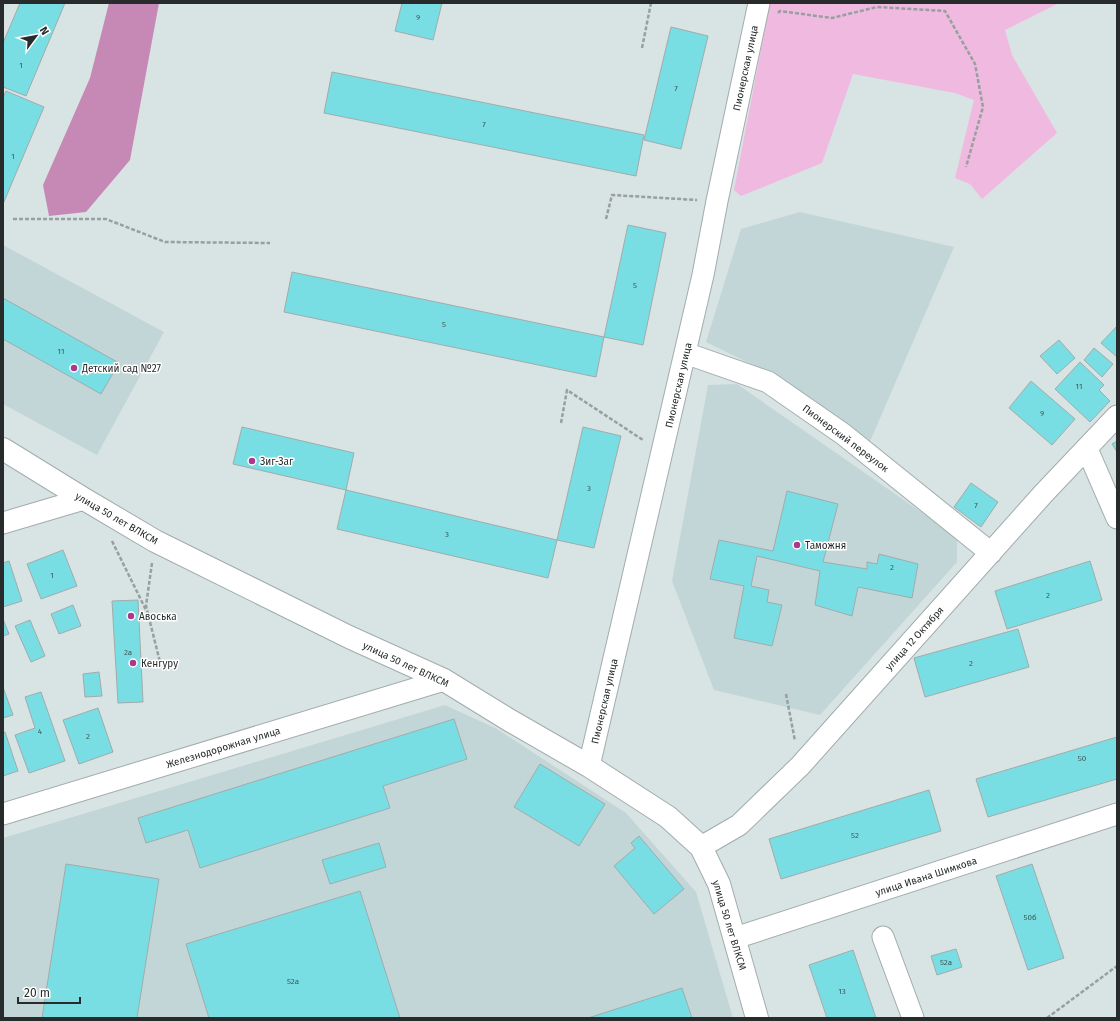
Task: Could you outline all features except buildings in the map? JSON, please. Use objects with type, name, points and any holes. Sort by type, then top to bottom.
[{"type":"street","name":"Пионерская улица","points":[[589,766],[685,353],[757,13]]},
{"type":"street","name":"Пионерский переулок","points":[[685,353],[768,382],[843,434],[991,553]]},
{"type":"street","name":"улица 12 Октября","points":[[701,847],[739,825],[800,766],[1044,493],[1117,416]]},
{"type":"street","name":"улица 50 лет ВЛКСМ","points":[[3,449],[155,541],[349,638],[444,680],[509,720],[589,766],[668,817],[701,847],[719,884],[757,1018]]},
{"type":"street","points":[[1087,449],[1117,518]]},
{"type":"street","points":[[3,523],[84,499]]},
{"type":"street","name":"Железнодорожная улица","points":[[3,814],[444,680]]},
{"type":"street","name":"улица Ивана Шимкова","points":[[735,938],[1117,814]]},
{"type":"street","points":[[883,937],[912,1018]]},
{"type":"path","points":[[642,48],[651,3]]},
{"type":"path","points":[[757,13],[780,11],[832,18],[877,7],[944,11],[975,64],[983,107],[966,167]]},
{"type":"path","points":[[606,219],[612,195],[717,201]]},
{"type":"path","points":[[13,219],[106,219],[165,242],[270,244]]},
{"type":"path","points":[[561,422],[567,390],[662,453]]},
{"type":"path","points":[[111,539],[148,615]]},
{"type":"path","points":[[155,541],[146,606],[160,662]]},
{"type":"path","points":[[786,694],[800,766]]},
{"type":"path","points":[[1047,1018],[1117,966]]},
{"type":"shaded area","points":[[109,3],[159,3],[130,160],[86,212],[49,216],[43,185],[90,78]]},
{"type":"shaded area","points":[[770,3],[1059,3],[1005,30],[1012,55],[1057,133],[982,199],[970,184],[955,178],[974,100],[955,93],[853,74],[822,163],[741,196],[734,190]]},
{"type":"shaded area","points":[[800,212],[954,247],[868,446],[775,376],[706,342],[741,229]]},
{"type":"shaded area","name":"Детский сад №27","points":[[3,245],[164,332],[97,455],[3,404]]},
{"type":"shaded area","points":[[737,384],[957,537],[957,562],[820,715],[714,690],[672,581],[708,385]]},
{"type":"shaded area","points":[[445,705],[497,729],[626,813],[696,892],[733,1018],[3,1018],[3,838]]},
{"type":"place","name":"Детский сад №27","points":[[74,368]]},
{"type":"place","name":"Зиг-Заг","points":[[252,461]]},
{"type":"place","name":"Таможня","points":[[797,545]]},
{"type":"place","name":"Авоська","points":[[131,616]]},
{"type":"place","name":"Кенгуру","points":[[133,663]]}]
